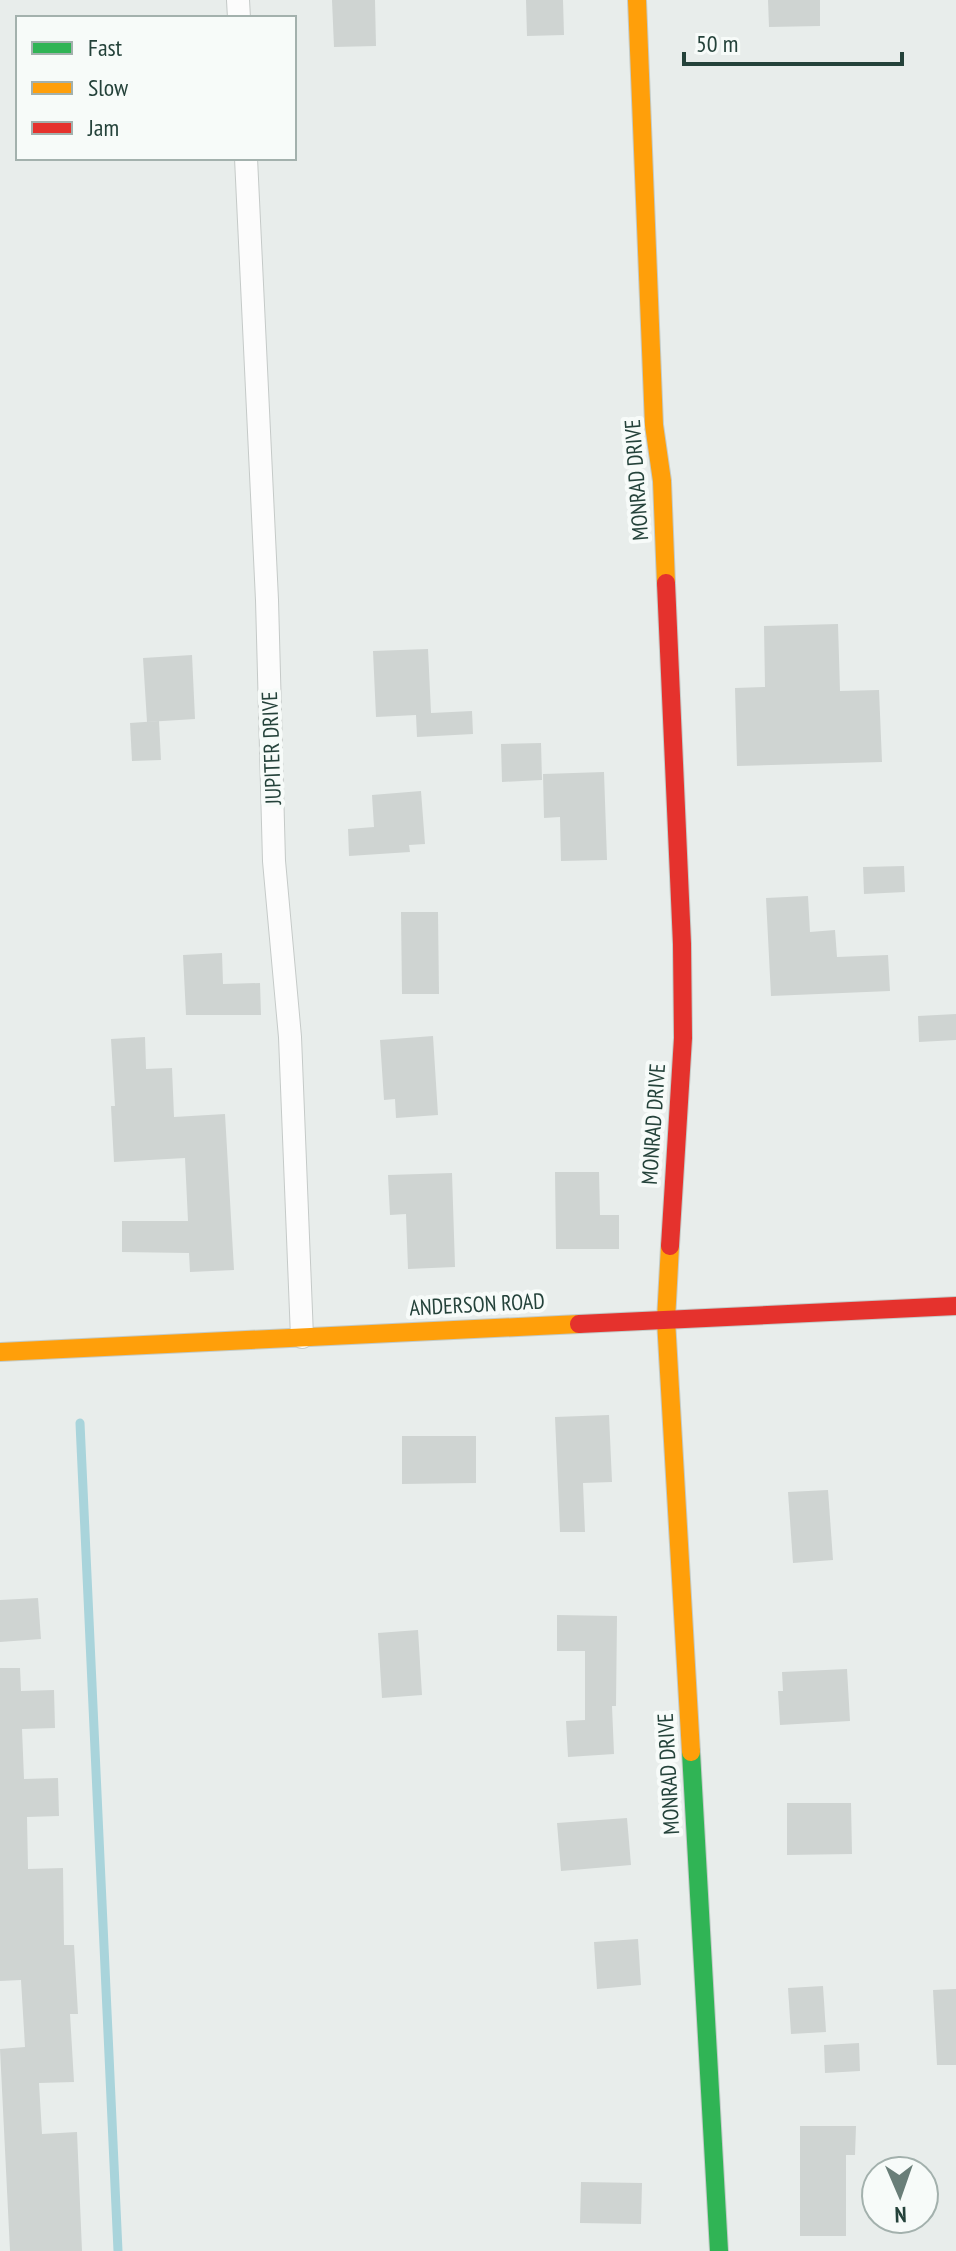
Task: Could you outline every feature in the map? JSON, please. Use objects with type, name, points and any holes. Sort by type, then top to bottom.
[{"type":"street","name":"MONRAD DRIVE","points":[[637,0],[654,425],[662,481],[682,944],[682,1053],[666,1320],[719,2251]]},
{"type":"street","name":"JUPITER DRIVE","points":[[246,160],[267,600],[274,861],[290,1037],[302,1337]]},
{"type":"street","name":"ANDERSON ROAD","points":[[0,1352],[956,1306]]},
{"type":"building","points":[[332,0],[375,0],[376,46],[334,47]]},
{"type":"building","points":[[526,0],[563,0],[564,35],[527,36]]},
{"type":"building","points":[[768,0],[820,0],[820,26],[769,27]]},
{"type":"building","points":[[838,624],[840,691],[879,690],[882,762],[737,766],[735,688],[765,687],[764,626]]},
{"type":"building","points":[[428,649],[431,713],[472,711],[473,734],[417,737],[416,715],[376,717],[373,651]]},
{"type":"building","points":[[192,655],[195,719],[147,722],[143,658]]},
{"type":"building","points":[[159,721],[161,760],[132,761],[130,723]]},
{"type":"building","points":[[541,743],[542,780],[502,782],[501,744]]},
{"type":"building","points":[[604,772],[607,860],[561,861],[560,817],[544,818],[543,774]]},
{"type":"building","points":[[421,791],[425,844],[409,845],[410,852],[349,856],[348,829],[374,827],[372,795]]},
{"type":"building","points":[[904,866],[905,892],[864,894],[863,867]]},
{"type":"building","points":[[808,896],[810,932],[835,930],[837,957],[888,955],[890,991],[771,996],[766,898]]},
{"type":"building","points":[[401,912],[438,912],[439,994],[402,994]]},
{"type":"building","points":[[222,953],[223,984],[260,983],[261,1015],[186,1015],[183,955]]},
{"type":"building","points":[[956,1014],[956,1040],[919,1042],[918,1016]]},
{"type":"building","points":[[433,1036],[438,1115],[396,1118],[395,1099],[384,1100],[380,1040]]},
{"type":"building","points":[[145,1037],[146,1069],[172,1068],[174,1117],[225,1114],[234,1270],[190,1272],[189,1253],[122,1252],[122,1221],[188,1221],[185,1158],[114,1162],[111,1039]]},
{"type":"building","points":[[555,1172],[599,1172],[600,1215],[619,1215],[619,1249],[556,1249]]},
{"type":"building","points":[[452,1173],[455,1267],[408,1269],[406,1214],[390,1215],[388,1175]]},
{"type":"building","points":[[609,1415],[612,1482],[583,1483],[585,1532],[560,1532],[555,1417]]},
{"type":"building","points":[[402,1436],[476,1436],[476,1483],[402,1484]]},
{"type":"building","points":[[828,1490],[833,1560],[793,1563],[788,1492]]},
{"type":"building","points":[[38,1598],[41,1639],[0,1642],[0,1600]]},
{"type":"building","points":[[557,1615],[617,1616],[616,1706],[612,1706],[614,1754],[568,1757],[566,1721],[585,1720],[585,1651],[557,1651]]},
{"type":"building","points":[[418,1630],[422,1695],[382,1698],[378,1633]]},
{"type":"building","points":[[0,1668],[20,1668],[21,1691],[54,1690],[55,1728],[22,1729],[24,1779],[58,1778],[59,1816],[27,1817],[28,1869],[63,1868],[64,1945],[74,1945],[78,2014],[70,2014],[74,2082],[39,2083],[42,2134],[77,2132],[82,2251],[10,2251],[0,2049],[25,2047],[21,1980],[0,1981]]},
{"type":"building","points":[[847,1669],[850,1721],[780,1725],[778,1691],[783,1691],[782,1672]]},
{"type":"building","points":[[787,1803],[851,1803],[852,1854],[787,1855]]},
{"type":"building","points":[[627,1818],[631,1865],[561,1871],[557,1823]]},
{"type":"building","points":[[638,1939],[641,1985],[597,1989],[594,1942]]},
{"type":"building","points":[[823,1986],[826,2032],[791,2034],[788,1988]]},
{"type":"building","points":[[956,1989],[956,2065],[937,2065],[933,1990]]},
{"type":"building","points":[[859,2043],[860,2071],[825,2073],[824,2045]]},
{"type":"building","points":[[800,2126],[856,2126],[855,2155],[846,2155],[846,2236],[800,2236]]},
{"type":"building","points":[[581,2182],[642,2183],[641,2224],[580,2223]]},
{"type":"waterway","points":[[80,1423],[118,2251]]},
{"type":"traffic: fast","points":[[691,1752],[719,2251]]},
{"type":"traffic: slow","points":[[637,0],[654,425],[662,481],[666,583]]},
{"type":"traffic: slow","points":[[670,1246],[666,1320],[691,1752]]},
{"type":"traffic: slow","points":[[0,1352],[579,1324]]},
{"type":"traffic: jam","points":[[666,583],[682,944],[683,1038],[670,1246]]},
{"type":"traffic: jam","points":[[579,1324],[956,1306]]}]
